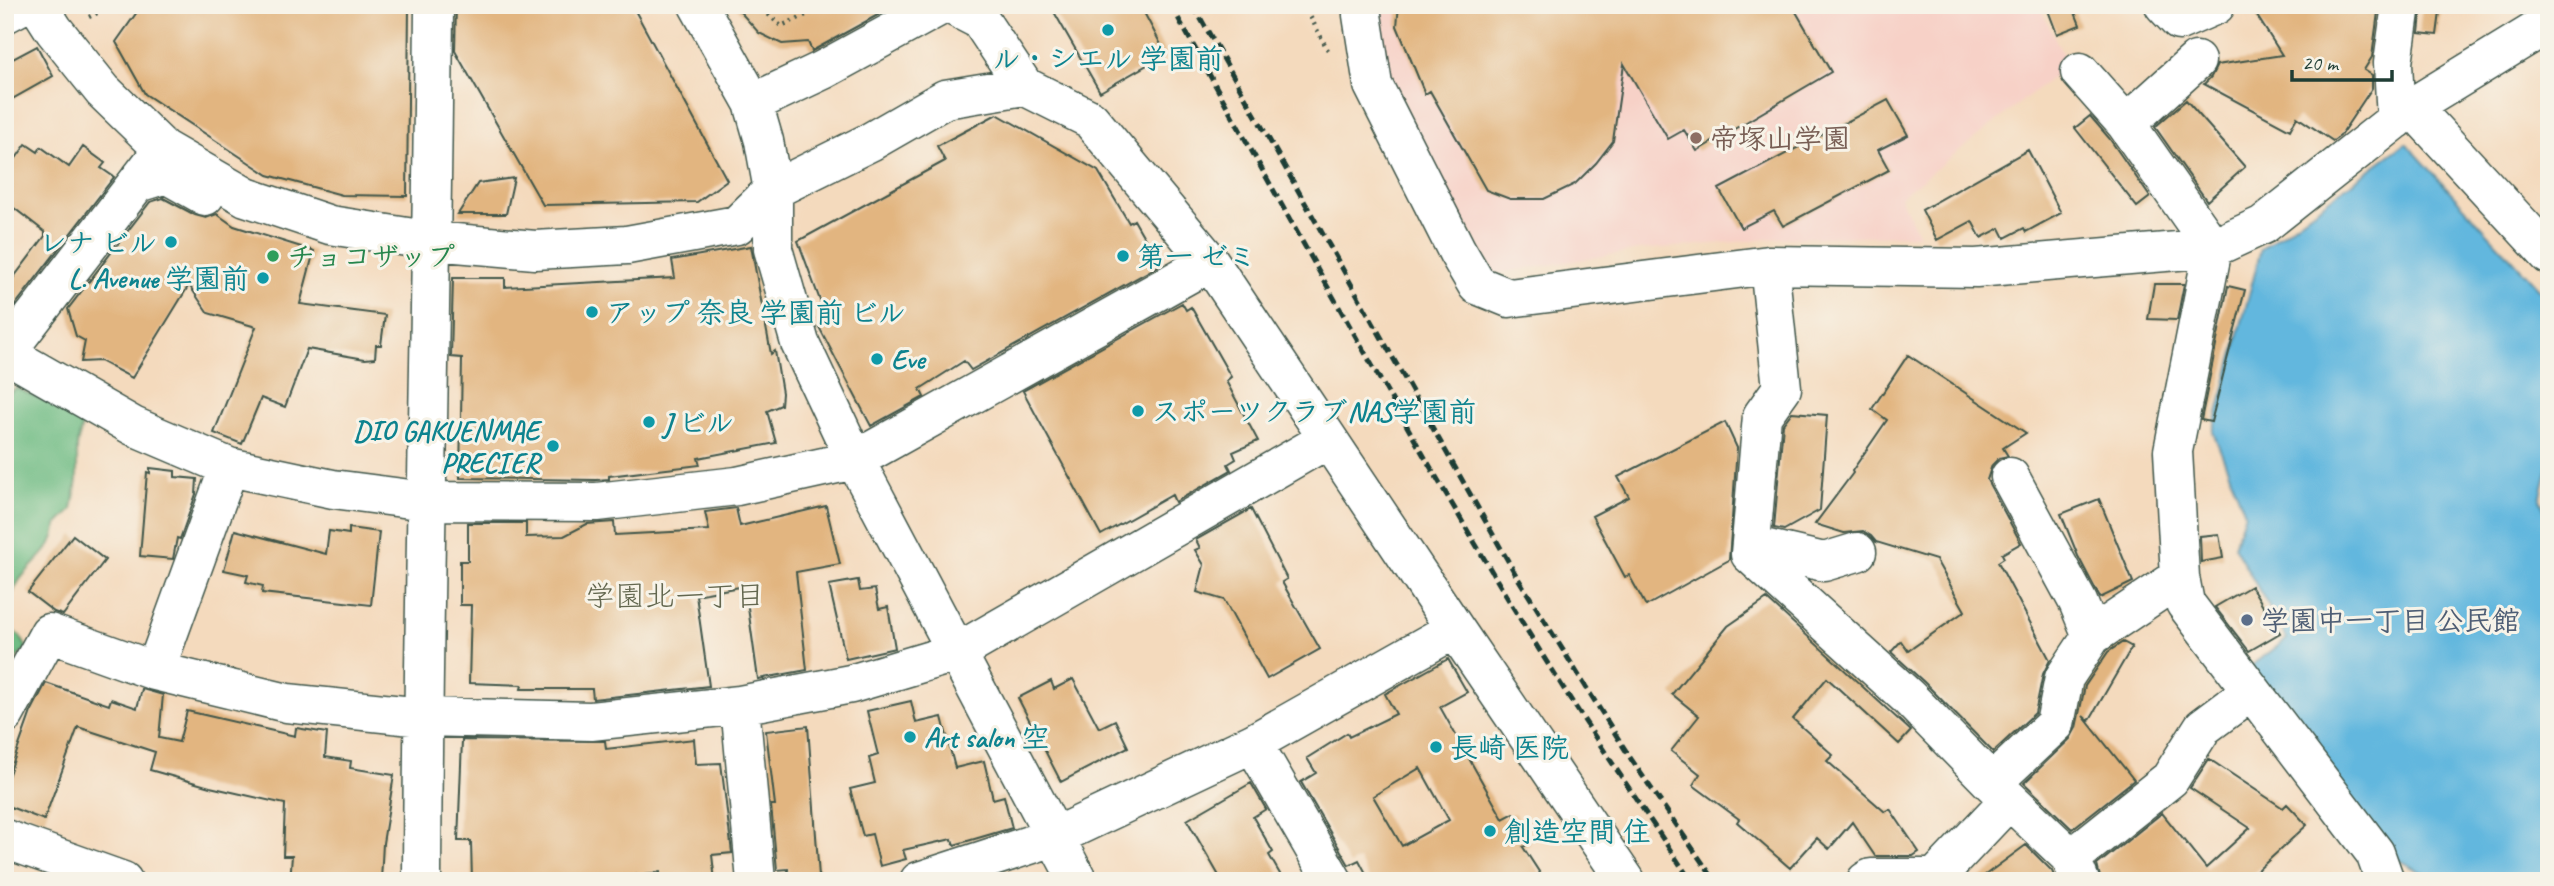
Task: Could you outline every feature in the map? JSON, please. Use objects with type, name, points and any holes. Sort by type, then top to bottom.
[{"type":"street","points":[[5,14],[22,5]]},
{"type":"street","points":[[38,5],[54,30],[103,91],[163,149],[246,197],[330,225],[433,241],[535,250],[627,246],[737,225],[773,190],[870,142],[946,99],[1024,86]]},
{"type":"street","points":[[422,881],[422,717],[433,241],[435,5]]},
{"type":"street","points":[[698,5],[753,103],[764,141],[773,190],[773,249],[800,343],[855,460],[1078,881]]},
{"type":"street","points":[[753,103],[823,70],[942,5]]},
{"type":"street","points":[[951,5],[980,20],[1024,86],[1090,119],[1210,262],[1626,881]]},
{"type":"street","points":[[2164,5],[2179,21],[2216,5]]},
{"type":"street","points":[[2401,5],[2393,63],[2404,114],[2549,255]]},
{"type":"street","points":[[1362,15],[1373,85],[1457,251],[1478,285],[1509,298],[1769,265],[1976,268],[2213,248],[2263,225],[2404,114],[2549,23]]},
{"type":"street","points":[[2126,124],[2196,61]]},
{"type":"street","points":[[2080,72],[2126,124],[2213,248],[2173,451],[2180,577],[2185,603],[2250,692],[2375,853],[2385,881]]},
{"type":"street","points":[[163,149],[6,353],[133,426],[229,467],[333,489],[426,501],[597,502],[737,486],[855,460],[1210,262]]},
{"type":"street","points":[[137,183],[166,174],[267,226],[321,243],[405,256],[432,281]]},
{"type":"street","points":[[1750,554],[1762,416],[1782,388],[1769,265]]},
{"type":"street","points":[[5,714],[49,633],[155,671],[287,703],[422,717],[591,721],[740,705],[851,684],[958,652],[1328,439]]},
{"type":"street","points":[[155,671],[229,467]]},
{"type":"street","points":[[2010,477],[2078,602],[2092,636]]},
{"type":"street","points":[[1750,554],[1768,549],[1824,562],[1857,552]]},
{"type":"street","points":[[1750,554],[1908,697],[2076,870],[2170,779],[2203,727],[2250,692]]},
{"type":"street","points":[[1866,881],[1871,878],[1935,879],[2000,791],[2055,724],[2064,677],[2092,636],[2180,577]]},
{"type":"street","points":[[919,881],[1054,837],[1253,743],[1455,629]]},
{"type":"street","points":[[740,705],[756,881]]},
{"type":"street","points":[[1253,743],[1333,881]]},
{"type":"street","points":[[7,844],[123,881]]},
{"type":"path","points":[[758,5],[781,26],[829,5]]},
{"type":"shaded area","name":"帝塚山学園","points":[[1378,5],[2039,5],[2068,65],[1900,197],[1919,235],[1784,238],[1639,250],[1494,274],[1388,86]]},
{"type":"green space","points":[[16,388],[78,415],[82,426],[77,444],[77,480],[72,510],[56,526],[52,542],[24,574],[5,605],[5,396]]},
{"type":"green space","points":[[5,627],[20,636],[27,648],[12,662],[8,661]]},
{"type":"water","points":[[2406,143],[2549,300],[2549,463],[2540,499],[2549,521],[2549,612],[2544,702],[2549,711],[2549,881],[2438,881],[2389,855],[2249,668],[2287,639],[2234,546],[2245,513],[2213,432],[2261,249]]},
{"type":"building","points":[[142,5],[409,5],[407,196],[342,195],[268,175],[145,94],[116,42]]},
{"type":"building","points":[[456,5],[632,5],[727,180],[697,202],[543,205],[455,51]]},
{"type":"building","points":[[734,5],[779,5],[787,10],[802,5],[896,5],[812,51],[808,42],[782,44],[759,33]]},
{"type":"building","name":"ル・シエル 学園前","points":[[1050,5],[1140,5],[1166,54],[1100,92]]},
{"type":"building","points":[[1399,5],[1792,5],[1831,72],[1697,151],[1684,130],[1668,139],[1624,64],[1613,141],[1596,163],[1575,184],[1544,199],[1510,199],[1486,190],[1430,91],[1425,94],[1397,26]]},
{"type":"building","points":[[2046,5],[2072,5],[2080,25],[2057,34]]},
{"type":"building","points":[[2250,5],[2379,5],[2372,57],[2364,70],[2372,75],[2372,88],[2340,136],[2333,141],[2297,117],[2290,130],[2204,84],[2217,65],[2282,55]]},
{"type":"building","points":[[2422,5],[2441,5],[2437,35],[2419,33]]},
{"type":"building","points":[[37,46],[53,76],[5,103],[5,63]]},
{"type":"building","points":[[1888,100],[1908,135],[1878,150],[1889,170],[1783,226],[1774,211],[1741,228],[1719,189]]},
{"type":"building","points":[[2186,100],[2245,167],[2207,201],[2155,127]]},
{"type":"building","points":[[997,114],[1098,171],[1129,223],[1134,220],[1160,265],[971,370],[964,361],[920,389],[924,397],[871,426],[819,327],[828,322],[798,241],[945,161],[937,146]]},
{"type":"building","points":[[2090,116],[2109,138],[2150,197],[2137,207],[2075,128]]},
{"type":"building","points":[[26,144],[38,152],[41,147],[69,167],[83,147],[105,163],[101,168],[114,177],[13,308],[5,303],[5,289],[45,236],[45,232],[5,201],[5,174]]},
{"type":"building","points":[[2028,150],[2061,213],[2026,232],[2024,228],[2005,238],[2000,228],[1981,238],[1972,221],[1937,240],[1922,210]]},
{"type":"building","points":[[514,178],[506,214],[458,214],[478,183]]},
{"type":"building","points":[[163,198],[195,215],[206,218],[217,214],[234,226],[314,251],[300,304],[385,315],[381,345],[376,345],[375,358],[365,359],[307,349],[285,407],[261,398],[242,444],[214,433],[256,327],[208,313],[189,285],[132,378],[100,361],[81,362],[85,341],[76,336],[68,309],[150,202]]},
{"type":"building","points":[[751,246],[771,354],[775,351],[782,393],[781,405],[767,411],[776,443],[698,458],[700,465],[609,476],[609,479],[460,478],[462,358],[451,357],[453,278],[505,278],[505,287],[675,278],[672,260]]},
{"type":"building","points":[[2154,284],[2184,284],[2177,320],[2148,319]]},
{"type":"building","points":[[2228,286],[2245,290],[2211,422],[2201,420]]},
{"type":"building","name":"スポーツクラブNAS学園前","points":[[1182,303],[1186,310],[1191,307],[1231,377],[1226,381],[1258,441],[1233,452],[1236,459],[1228,464],[1231,470],[1175,502],[1172,495],[1101,535],[1023,391]]},
{"type":"building","points":[[1908,355],[2026,433],[2003,448],[2008,456],[1999,458],[1992,465],[1987,480],[2021,543],[2002,554],[2004,558],[1998,562],[2050,660],[2043,674],[2035,713],[1993,752],[1891,652],[1901,641],[1908,651],[1965,611],[1936,560],[1876,542],[1863,531],[1844,533],[1815,524],[1853,473],[1887,420],[1872,409]]},
{"type":"building","points":[[1792,412],[1827,415],[1820,510],[1784,530],[1774,528],[1783,424]]},
{"type":"building","points":[[1725,422],[1737,448],[1729,560],[1646,606],[1629,575],[1625,577],[1592,516],[1629,497],[1618,477]]},
{"type":"building","points":[[150,468],[175,471],[175,477],[197,479],[196,494],[180,539],[177,538],[173,559],[140,556],[147,472],[150,473]]},
{"type":"building","points":[[2099,499],[2133,582],[2100,598],[2078,556],[2061,514]]},
{"type":"building","points":[[826,506],[840,564],[796,572],[807,670],[758,679],[745,586],[696,595],[709,686],[593,699],[592,689],[521,689],[522,685],[469,683],[471,605],[460,605],[460,561],[468,561],[468,523],[526,523],[526,537],[564,536],[587,524],[614,522],[615,535],[709,530],[705,512],[736,508],[740,526]]},
{"type":"building","points":[[1251,509],[1287,579],[1282,582],[1320,649],[1267,679],[1224,600],[1197,592],[1204,565],[1195,550],[1200,548],[1196,540]]},
{"type":"building","points":[[349,528],[379,532],[371,605],[262,593],[263,586],[246,582],[248,575],[224,570],[235,530],[326,554],[329,531],[349,534]]},
{"type":"building","points":[[2219,534],[2223,558],[2201,562],[2200,536]]},
{"type":"building","points":[[73,535],[105,560],[63,615],[54,612],[28,592]]},
{"type":"building","points":[[858,580],[860,591],[875,589],[879,609],[888,607],[895,648],[846,659],[829,585]]},
{"type":"building","name":"学園中一丁目 公民館","points":[[2251,586],[2280,633],[2249,651],[2215,607]]},
{"type":"building","points":[[1767,599],[1911,731],[1899,744],[1827,678],[1793,719],[1833,755],[1827,761],[1885,812],[1890,809],[1919,852],[1913,856],[1875,856],[1852,822],[1829,849],[1817,838],[1790,868],[1737,822],[1739,819],[1693,785],[1700,774],[1671,751],[1699,716],[1672,694],[1728,626]]},
{"type":"building","points":[[2123,642],[2132,647],[2089,721],[2083,716],[2134,780],[2072,829],[2024,783],[2070,739],[2076,728],[2085,686],[2108,652]]},
{"type":"building","points":[[1448,659],[1467,692],[1440,707],[1503,819],[1514,813],[1530,843],[1523,847],[1545,881],[1370,881],[1359,860],[1349,865],[1301,782],[1316,773],[1307,758],[1347,733],[1349,737],[1396,714],[1385,694]],"holes":[[[1420,768],[1449,820],[1402,846],[1373,796]]]},
{"type":"building","points":[[1073,679],[1099,728],[1115,720],[1128,747],[1061,782],[1018,698],[1051,681],[1054,689]]},
{"type":"building","points":[[46,683],[109,705],[111,699],[137,708],[142,689],[163,695],[159,738],[179,742],[187,711],[295,736],[296,728],[327,733],[325,757],[351,761],[350,768],[394,775],[383,843],[381,881],[290,881],[292,856],[283,856],[285,804],[150,770],[155,752],[78,727],[44,820],[5,805],[5,785],[31,712]]},
{"type":"building","points":[[911,701],[916,723],[942,717],[955,768],[984,761],[993,799],[1004,796],[1012,828],[954,845],[952,839],[903,850],[906,859],[880,866],[872,834],[863,836],[850,789],[875,783],[869,758],[878,755],[867,711]]},
{"type":"building","points":[[808,726],[819,877],[789,879],[788,869],[777,870],[771,805],[775,805],[766,731]]},
{"type":"building","points":[[694,739],[696,764],[721,763],[732,853],[712,855],[715,881],[661,881],[660,872],[609,878],[609,881],[472,881],[471,841],[458,841],[462,740],[605,741],[606,749]]},
{"type":"building","points":[[2209,759],[2283,808],[2287,804],[2307,825],[2246,881],[2101,881],[2097,865],[2162,813],[2206,868],[2250,828],[2190,788]]},
{"type":"building","points":[[1251,783],[1266,809],[1253,817],[1273,852],[1269,855],[1284,881],[1222,881],[1187,820]]},
{"type":"building","points":[[2026,845],[2052,871],[2056,881],[1977,881]]},
{"type":"railway","points":[[1171,5],[1373,367],[1498,582],[1568,695],[1691,881]]},
{"type":"railway","points":[[1193,5],[1516,575],[1631,759],[1715,881]]},
{"type":"place","name":"ル・シエル 学園前","points":[[1108,30]]},
{"type":"place","name":"帝塚山学園","points":[[1696,138]]},
{"type":"place","name":"レナ ビル","points":[[171,242]]},
{"type":"place","name":"チョコザップ","points":[[273,256]]},
{"type":"place","name":"第一 ゼミ","points":[[1123,256]]},
{"type":"place","name":"L. Avenue 学園前","points":[[263,278]]},
{"type":"place","name":"アップ 奈良 学園前 ビル","points":[[592,312]]},
{"type":"place","name":"Eve","points":[[877,359]]},
{"type":"place","name":"スポーツクラブNAS学園前","points":[[1138,411]]},
{"type":"place","name":"J ビル","points":[[649,422]]},
{"type":"place","name":"DIO GAKUENMAE PRECIER","points":[[553,446]]},
{"type":"place","name":"学園中一丁目 公民館","points":[[2247,620]]},
{"type":"place","name":"Art salon 空","points":[[910,737]]},
{"type":"place","name":"長崎 医院","points":[[1436,747]]},
{"type":"place","name":"創造空間 住","points":[[1490,831]]},
{"type":"district","name":"学園北一丁目","points":[[675,596]]}]
